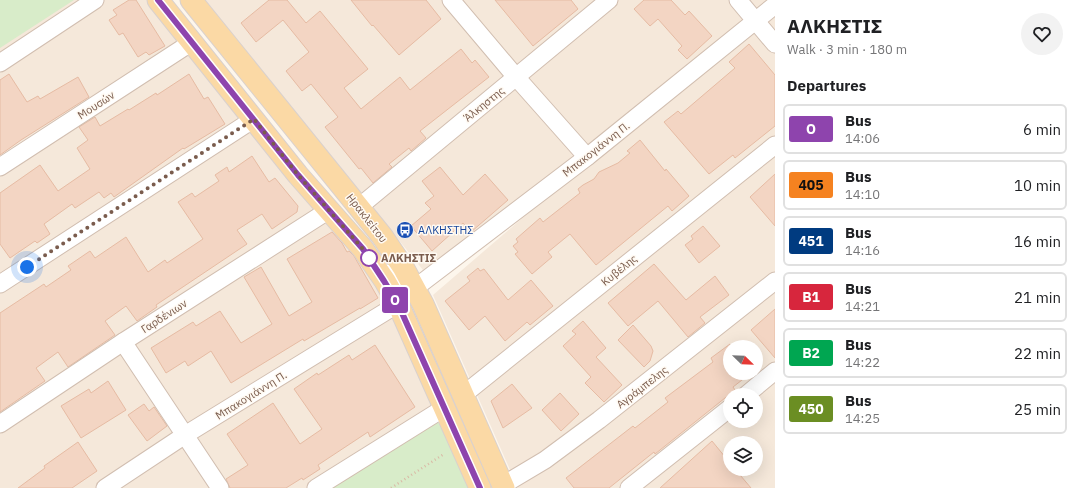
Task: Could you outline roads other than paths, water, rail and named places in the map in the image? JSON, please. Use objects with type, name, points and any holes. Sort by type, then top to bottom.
[{"type":"main road","name":"Ηρακλείτου","points":[[158,0],[298,175],[363,249],[398,304],[480,488]]},
{"type":"main road","name":"Ηρακλείτου","points":[[191,0],[359,207],[382,236],[403,267],[415,288],[504,486]]},
{"type":"street","points":[[0,63],[95,0]]},
{"type":"street","points":[[451,0],[516,77],[587,157]]},
{"type":"street","name":"Άλκηστης","points":[[359,207],[609,0]]},
{"type":"street","points":[[738,0],[775,44]]},
{"type":"street","name":"Μπακογιάννη Π.","points":[[415,288],[587,157],[775,5]]},
{"type":"street","name":"Μουσών","points":[[0,167],[192,42]]},
{"type":"street","points":[[0,284],[254,119]]},
{"type":"street","name":"Κυβέλης","points":[[463,395],[775,145]]},
{"type":"street","name":"Γαρδένιων","points":[[0,424],[123,342],[329,210]]},
{"type":"street","points":[[357,242],[375,258],[400,289],[407,291],[415,288]]},
{"type":"street","name":"Αγράμπελης","points":[[504,486],[545,460],[593,425],[775,281]]},
{"type":"street","name":"Μπακογιάννη Π.","points":[[105,488],[185,435],[398,304]]},
{"type":"street","points":[[123,342],[220,488]]},
{"type":"street","points":[[754,388],[775,371]]},
{"type":"street","points":[[316,488],[444,408]]},
{"type":"street","points":[[629,488],[723,414]]},
{"type":"place","name":"ΑΛΚΗΣΤΗΣ","points":[[405,230]]},
{"type":"place","name":"ΑΛΚΗΣΤΙΣ","points":[[369,258]]}]
